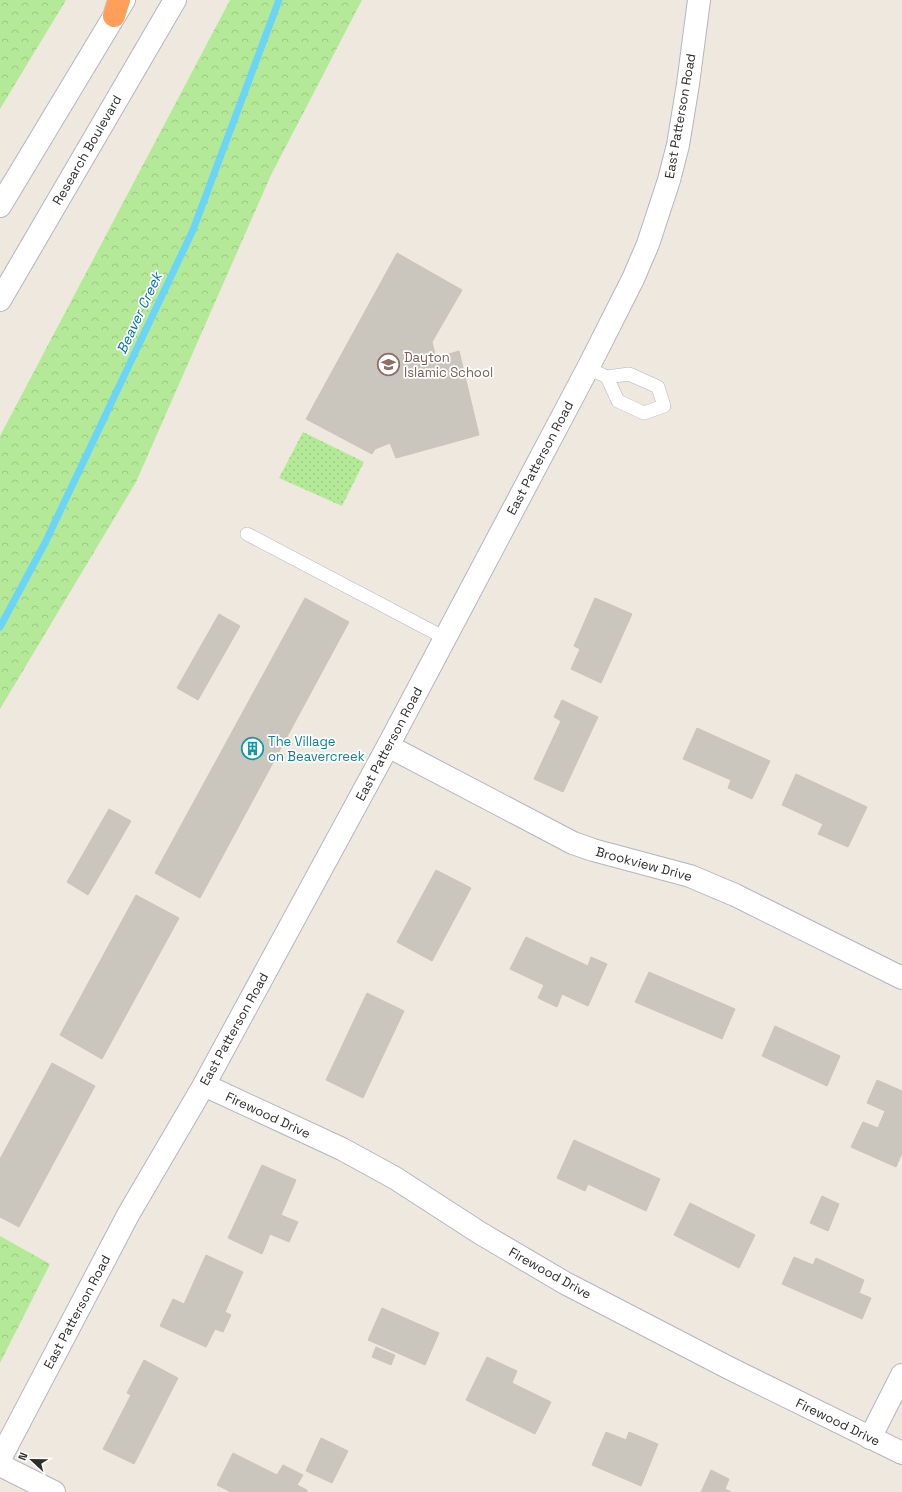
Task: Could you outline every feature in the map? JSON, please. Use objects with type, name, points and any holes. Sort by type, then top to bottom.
[{"type":"street","name":"Research Boulevard","points":[[0,300],[175,0]]},
{"type":"street","name":"East Patterson Road","points":[[0,1459],[128,1215],[204,1085],[445,638],[597,373],[648,244],[669,180],[678,145],[699,0]]},
{"type":"street","points":[[0,206],[119,5]]},
{"type":"street","name":"Brookview Drive","points":[[388,746],[573,843],[593,850],[690,876],[735,895],[902,978]]},
{"type":"street","name":"Firewood Drive","points":[[204,1085],[348,1153],[395,1178],[480,1233],[565,1283],[729,1368],[902,1454]]},
{"type":"street","points":[[870,1438],[902,1374]]},
{"type":"street","points":[[0,1465],[54,1492]]},
{"type":"lane","points":[[247,534],[445,638]]},
{"type":"green space","points":[[0,0],[66,0],[0,109]]},
{"type":"green space","points":[[230,0],[362,0],[271,175],[136,482],[0,709],[0,436]]},
{"type":"green space","points":[[303,432],[364,462],[342,506],[279,478]]},
{"type":"green space","points":[[0,1236],[50,1264],[0,1363]]},
{"type":"building","points":[[397,253],[462,290],[432,342],[436,358],[459,351],[479,435],[396,458],[390,443],[375,449],[372,454],[306,419]]},
{"type":"building","name":"The Village on Beavercreek","points":[[305,598],[349,622],[200,898],[155,873]]},
{"type":"building","points":[[595,598],[632,614],[601,683],[571,669],[580,649],[574,646]]},
{"type":"building","points":[[219,614],[240,626],[198,700],[177,688]]},
{"type":"building","points":[[562,700],[598,717],[563,792],[534,779],[561,721],[554,717]]},
{"type":"building","points":[[697,728],[770,761],[752,799],[728,788],[731,780],[683,759]]},
{"type":"building","points":[[796,774],[867,807],[848,847],[818,834],[823,824],[782,805]]},
{"type":"building","points":[[109,809],[131,821],[88,895],[67,882]]},
{"type":"building","points":[[436,870],[471,888],[432,961],[397,942]]},
{"type":"building","points":[[136,895],[179,918],[102,1059],[60,1035]]},
{"type":"building","points":[[526,937],[588,966],[591,957],[607,964],[588,1006],[562,994],[557,1007],[538,998],[544,985],[510,969]]},
{"type":"building","points":[[649,972],[735,1009],[722,1039],[635,1002]]},
{"type":"building","points":[[367,993],[404,1011],[363,1098],[326,1080]]},
{"type":"building","points":[[775,1026],[840,1056],[827,1086],[762,1056]]},
{"type":"building","points":[[52,1063],[95,1086],[19,1227],[0,1217],[0,1159]]},
{"type":"building","points":[[877,1080],[902,1091],[902,1153],[896,1167],[851,1147],[863,1122],[878,1128],[885,1111],[867,1103]]},
{"type":"building","points":[[574,1140],[660,1179],[646,1211],[588,1184],[585,1191],[557,1178]]},
{"type":"building","points":[[262,1165],[296,1180],[281,1215],[298,1222],[289,1242],[270,1234],[262,1254],[228,1238]]},
{"type":"building","points":[[822,1196],[839,1204],[828,1231],[810,1223]]},
{"type":"building","points":[[690,1203],[755,1235],[739,1268],[674,1235]]},
{"type":"building","points":[[206,1255],[243,1272],[225,1312],[231,1315],[223,1332],[215,1329],[206,1347],[160,1326],[173,1299],[184,1304]]},
{"type":"building","points":[[794,1257],[813,1265],[816,1258],[864,1280],[859,1293],[871,1298],[862,1319],[782,1284]]},
{"type":"building","points":[[382,1308],[439,1333],[425,1365],[368,1340]]},
{"type":"building","points":[[376,1347],[395,1355],[391,1365],[372,1357]]},
{"type":"building","points":[[487,1357],[517,1371],[512,1383],[551,1402],[535,1434],[466,1400]]},
{"type":"building","points":[[144,1360],[178,1378],[134,1464],[103,1449],[131,1395],[127,1393]]},
{"type":"building","points":[[606,1432],[626,1440],[629,1432],[658,1444],[641,1486],[592,1465]]},
{"type":"building","points":[[321,1438],[348,1451],[332,1483],[306,1471]]},
{"type":"building","points":[[233,1453],[277,1475],[283,1465],[303,1475],[297,1485],[307,1490],[307,1492],[231,1492],[217,1485]]},
{"type":"building","points":[[711,1470],[729,1479],[725,1489],[731,1492],[701,1492]]},
{"type":"waterway","name":"Beaver Creek","points":[[0,627],[45,543],[193,230],[279,0]]},
{"type":"place","name":"Dayton Islamic School","points":[[388,364]]},
{"type":"place","name":"The Village on Beavercreek","points":[[252,748]]}]
